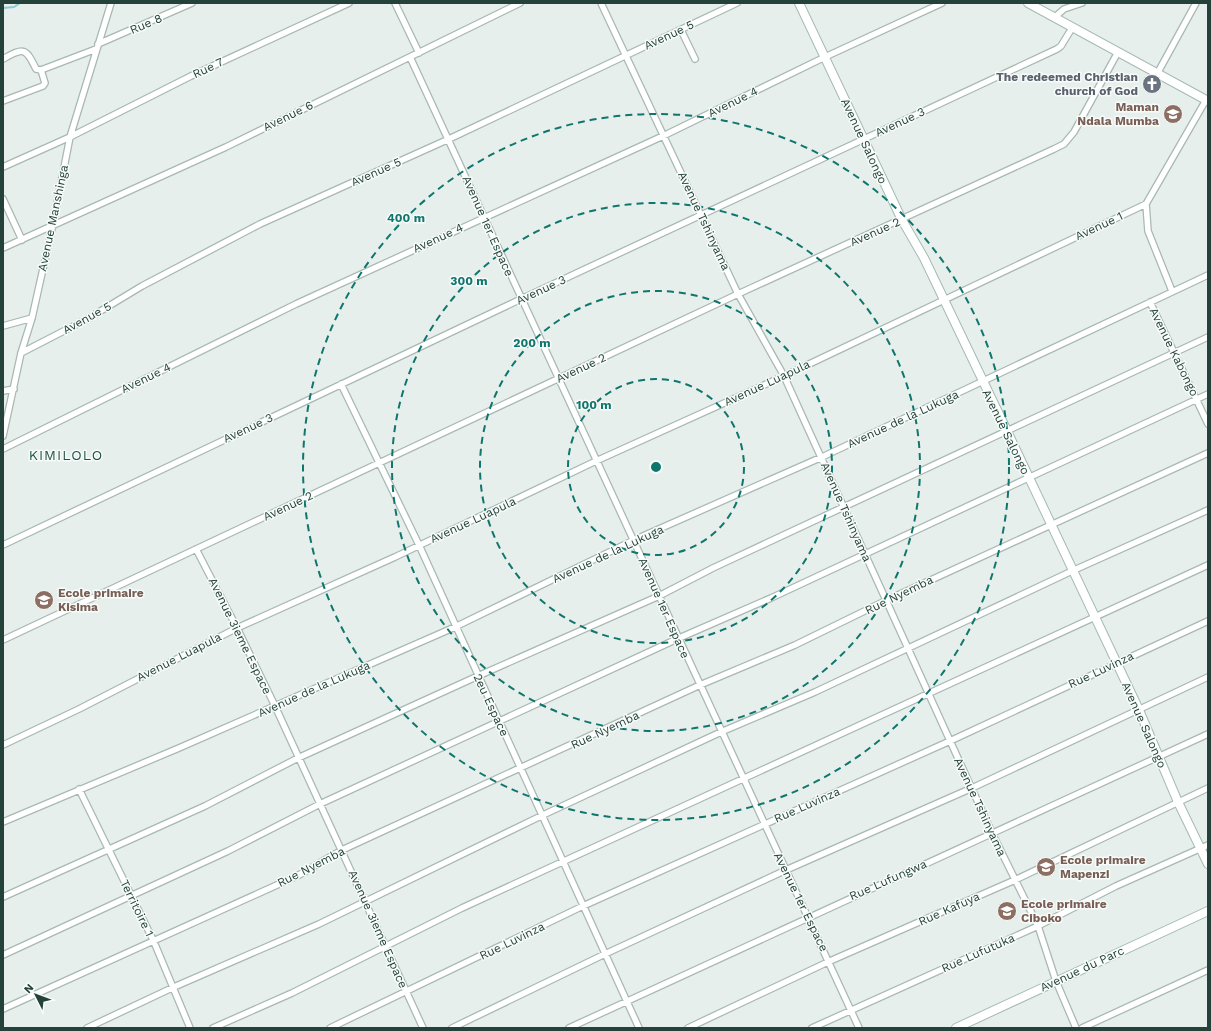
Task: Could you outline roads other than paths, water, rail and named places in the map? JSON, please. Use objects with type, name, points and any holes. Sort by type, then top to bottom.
[{"type":"street","name":"Avenue Manshinga","points":[[3,436],[21,353],[32,318],[54,224],[70,136],[111,3]]},
{"type":"street","name":"Rue 8","points":[[41,70],[97,47],[192,3]]},
{"type":"street","name":"Rue 7","points":[[3,167],[70,136],[191,76],[349,3]]},
{"type":"street","points":[[395,3],[419,52]]},
{"type":"street","name":"Avenue 6","points":[[3,248],[54,224],[148,184],[520,3]]},
{"type":"street","name":"Avenue Tshinyama","points":[[601,3],[738,294],[784,376],[822,457],[885,601],[930,694],[992,833],[1038,926],[1056,981],[1076,1028]]},
{"type":"street","name":"Avenue 5","points":[[21,353],[89,318],[142,286],[260,224],[449,139],[626,54],[737,3]]},
{"type":"street","name":"Avenue Salongo","points":[[799,3],[902,220],[924,258],[982,382],[1007,431],[1138,710],[1178,802],[1204,847],[1208,864]]},
{"type":"street","name":"Avenue 4","points":[[3,449],[296,304],[483,217],[663,136],[825,57],[942,3]]},
{"type":"street","points":[[1028,3],[1157,74],[1207,99],[1146,204],[1148,231],[1172,291]]},
{"type":"street","points":[[1055,17],[1064,9],[1082,3]]},
{"type":"street","points":[[1157,74],[1196,3]]},
{"type":"street","name":"Avenue 3","points":[[3,545],[341,384],[1057,49],[1072,28]]},
{"type":"street","points":[[681,30],[695,59]]},
{"type":"street","points":[[3,59],[18,50],[25,51],[29,55],[36,69],[41,70],[45,83],[43,86],[3,101]]},
{"type":"street","name":"Avenue 2","points":[[3,640],[738,294],[902,220],[1064,144],[1074,132],[1118,52]]},
{"type":"street","name":"Avenue 1er Espace","points":[[410,57],[596,461],[634,540],[742,778],[807,917],[830,961],[859,1028]]},
{"type":"street","points":[[3,199],[22,240]]},
{"type":"street","name":"Avenue 1","points":[[944,299],[1146,204]]},
{"type":"street","name":"Avenue de la Lukuga","points":[[3,822],[275,706],[455,627],[634,540],[822,457],[1208,275]]},
{"type":"street","name":"Avenue Luapula","points":[[3,745],[79,709],[237,628],[419,545],[596,461],[784,376],[944,299]]},
{"type":"street","name":"Avenue Kabongo","points":[[1150,302],[1208,424]]},
{"type":"street","points":[[3,326],[32,318]]},
{"type":"street","points":[[3,897],[204,806],[298,758],[659,596],[713,568],[1208,337]]},
{"type":"street","name":"2eu Espace","points":[[341,384],[419,545],[455,627],[543,815],[639,1028]]},
{"type":"street","points":[[3,391],[14,389]]},
{"type":"street","points":[[3,955],[228,851],[320,804],[678,638],[771,598],[864,553],[1208,394]]},
{"type":"street","name":"Rue Nyemba","points":[[3,1009],[299,876],[342,850],[521,769],[700,685],[794,645],[885,601],[1208,453]]},
{"type":"street","points":[[87,1028],[174,987],[272,946],[543,815],[721,732],[815,692],[1072,571],[1208,510]]},
{"type":"street","name":"Avenue 3ieme Espace","points":[[196,549],[275,706],[366,901],[423,1028]]},
{"type":"street","points":[[213,1028],[292,993],[462,908],[1208,565]]},
{"type":"street","name":"Rue Luvinza","points":[[330,1028],[583,906],[950,741],[1208,621]]},
{"type":"street","points":[[452,1028],[605,954],[786,870],[972,788],[1208,677]]},
{"type":"street","name":"Rue Lufungwa","points":[[569,1028],[807,917],[1208,734]]},
{"type":"street","name":"Rue Kafuya","points":[[688,1028],[830,961],[1015,880],[1208,788]]},
{"type":"street","name":"Territoire 1","points":[[79,789],[154,942],[190,1028]]},
{"type":"street","name":"Rue Lufutuka","points":[[812,1028],[1038,926],[1116,886],[1204,847]]},
{"type":"street","name":"Avenue du Parc","points":[[956,1028],[1208,911]]},
{"type":"street","points":[[1082,1028],[1208,970]]},
{"type":"waterway","points":[[3,8],[14,7],[20,3]]},
{"type":"place","name":"The redeemed Christian church of God","points":[[1152,84]]},
{"type":"place","name":"Maman Ndala Mumba","points":[[1173,114]]},
{"type":"place","name":"Ecole primaire Kisima","points":[[44,600]]},
{"type":"place","name":"Ecole primaire Mapenzi","points":[[1046,867]]},
{"type":"place","name":"Ecole primaire Ciboko","points":[[1007,911]]},
{"type":"district","name":"KIMILOLO","points":[[66,455]]}]
